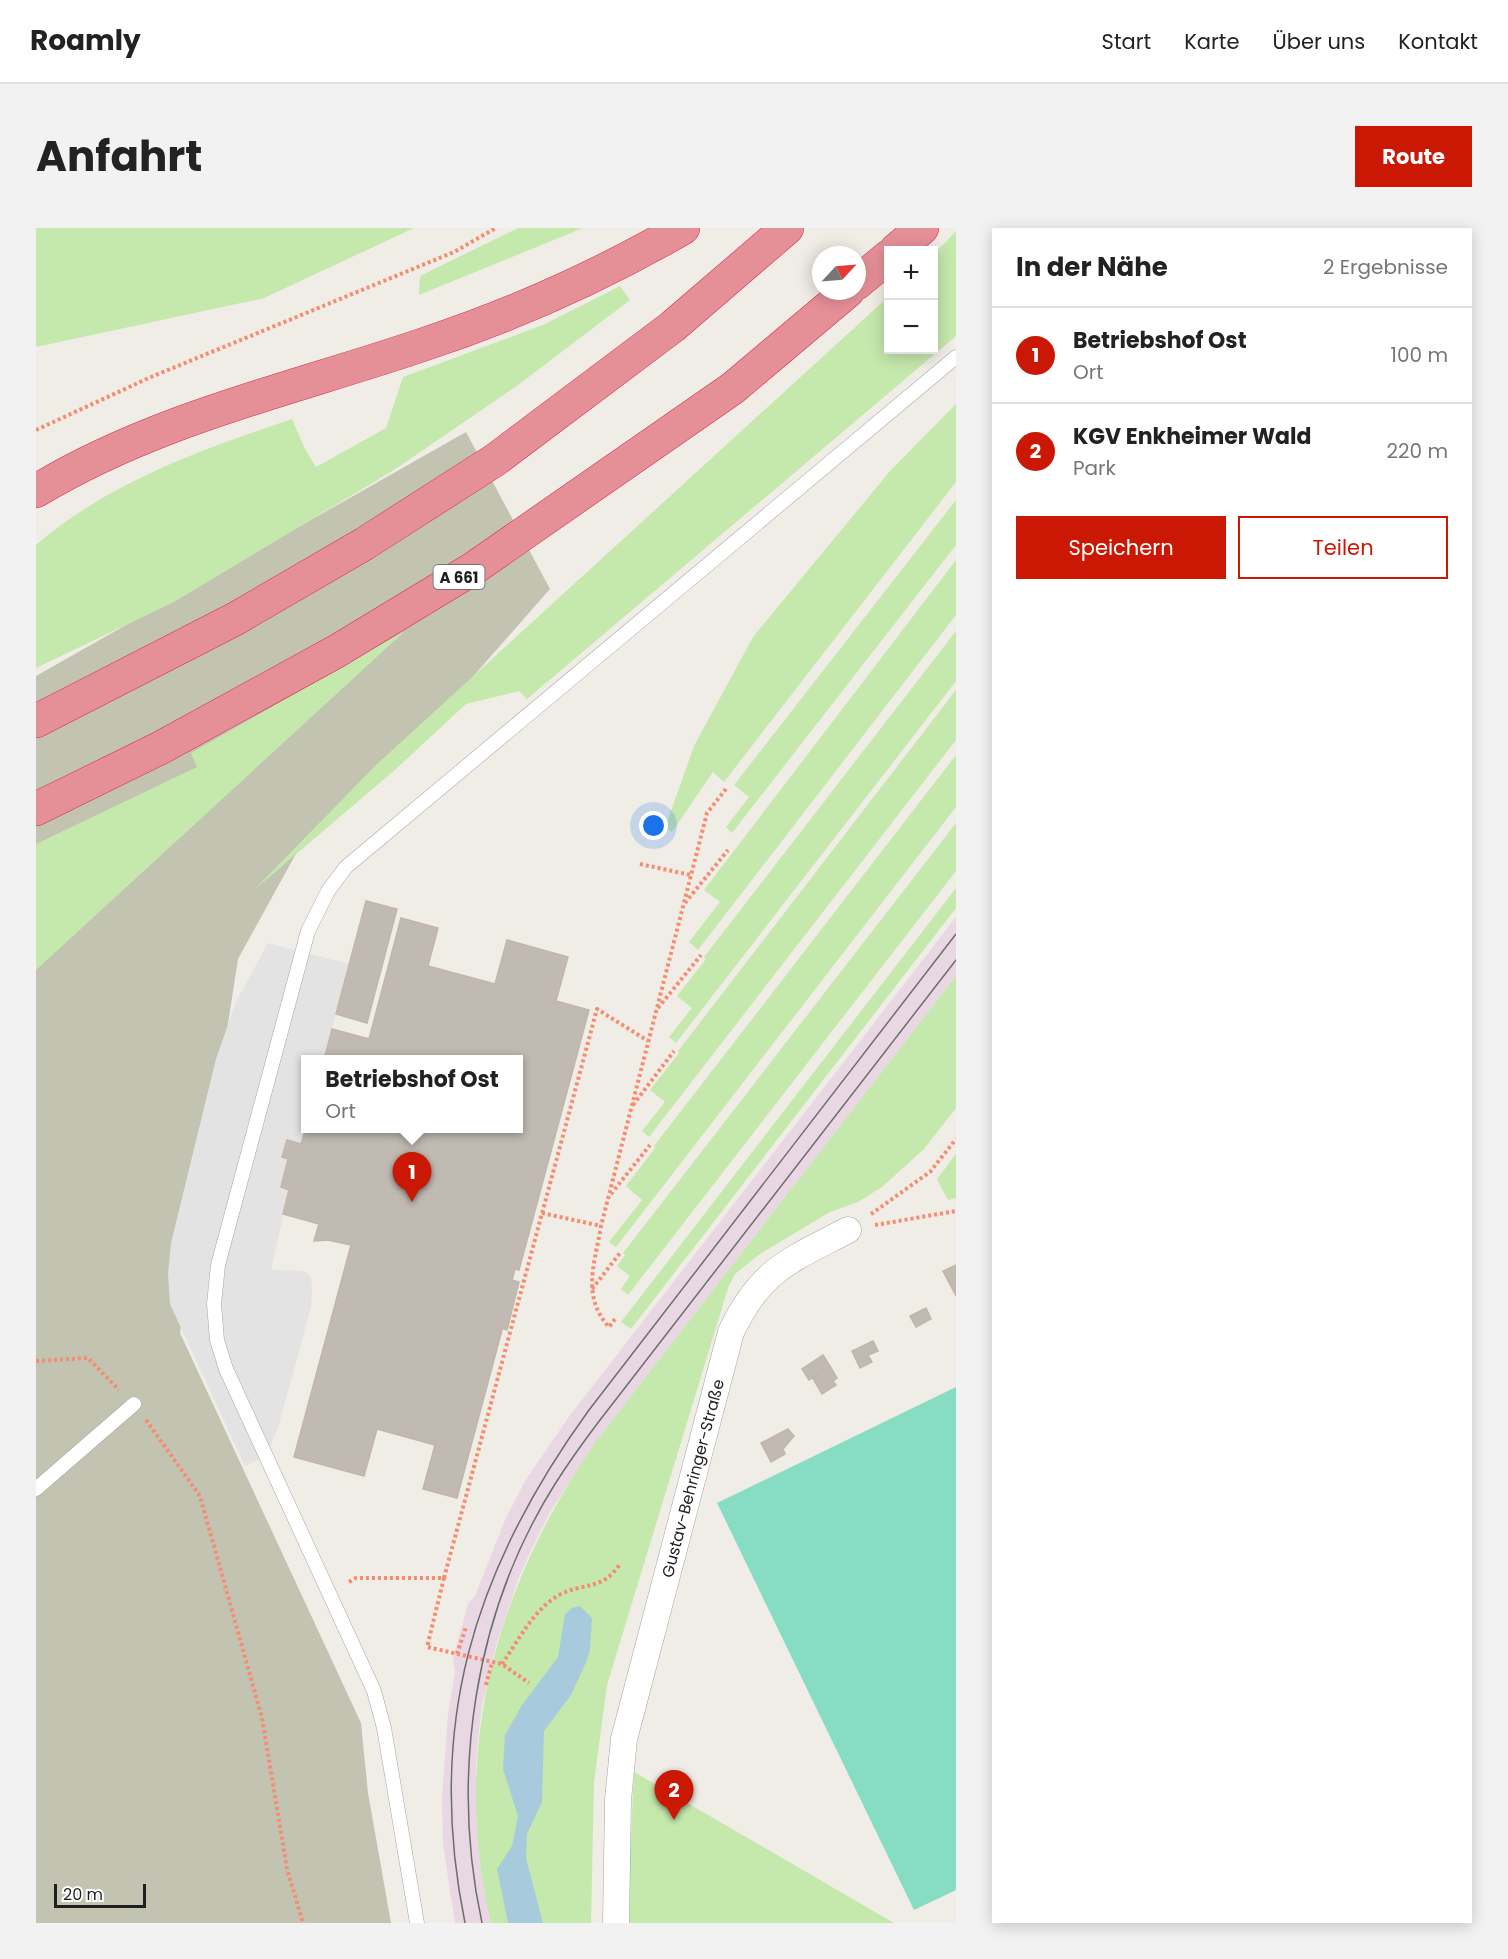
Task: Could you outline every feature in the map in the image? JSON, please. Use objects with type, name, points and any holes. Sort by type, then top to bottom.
[{"type":"highway","points":[[36,491],[104,455],[165,429],[249,398],[424,345],[583,283],[683,228]]},
{"type":"highway","points":[[36,721],[236,619],[364,544],[495,460],[672,327],[787,228]]},
{"type":"highway","points":[[901,246],[922,228]]},
{"type":"highway","points":[[866,275],[884,260]]},
{"type":"highway","name":"A 661","points":[[36,809],[162,747],[317,662],[474,568],[733,388],[837,300]]},
{"type":"street","name":"Gustav-Behringer-Straße","points":[[616,1923],[618,1800],[624,1739],[731,1332],[744,1304],[760,1283],[784,1264],[848,1230]]},
{"type":"lane","points":[[417,1923],[384,1728],[362,1660],[245,1415],[217,1340],[214,1304],[218,1265],[224,1238],[309,931],[328,891],[346,867],[956,357]]},
{"type":"lane","points":[[36,1490],[134,1404]]},
{"type":"path","points":[[36,430],[151,377],[454,252],[496,228]]},
{"type":"path","points":[[615,1319],[609,1327],[593,1305],[591,1290],[601,1226],[707,813],[726,789]]},
{"type":"path","points":[[683,904],[728,850]]},
{"type":"path","points":[[640,864],[691,875]]},
{"type":"path","points":[[657,1010],[700,955]]},
{"type":"path","points":[[530,1683],[502,1664],[427,1647],[597,1009],[648,1041]]},
{"type":"path","points":[[632,1107],[674,1051]]},
{"type":"path","points":[[848,1230],[930,1172],[956,1138]]},
{"type":"path","points":[[609,1196],[650,1145]]},
{"type":"path","points":[[848,1230],[956,1211]]},
{"type":"path","points":[[542,1213],[601,1226]]},
{"type":"path","points":[[591,1290],[620,1253]]},
{"type":"path","points":[[36,1361],[88,1358],[134,1404],[200,1496],[262,1718],[287,1869],[303,1923]]},
{"type":"path","points":[[502,1664],[521,1635],[550,1601],[569,1591],[608,1580],[620,1564]]},
{"type":"path","points":[[330,1592],[356,1578],[444,1578]]},
{"type":"path","points":[[457,1654],[466,1627]]},
{"type":"path","points":[[486,1685],[492,1662]]},
{"type":"shaded area","points":[[466,432],[550,589],[432,723],[298,850],[238,959],[180,1333],[361,1723],[368,1793],[391,1923],[36,1923],[36,676]]},
{"type":"shaded area","points":[[956,917],[956,976],[597,1440],[550,1512],[533,1546],[518,1579],[496,1646],[482,1706],[478,1738],[476,1767],[491,1923],[455,1923],[443,1844],[442,1798],[448,1714],[455,1672],[453,1658],[468,1604],[475,1596],[505,1520],[525,1481],[568,1418]]},
{"type":"shaded area","points":[[268,943],[349,964],[325,1055],[301,1055],[301,1133],[305,1133],[301,1144],[287,1140],[282,1157],[288,1159],[281,1187],[289,1190],[271,1270],[304,1271],[311,1277],[311,1307],[278,1428],[265,1457],[245,1466],[170,1304],[168,1274],[171,1243],[216,1059],[236,1002]]},
{"type":"green space","points":[[36,228],[414,228],[264,298],[36,347]]},
{"type":"green space","points":[[518,228],[583,228],[419,295],[420,276]]},
{"type":"green space","points":[[956,231],[956,336],[938,351],[938,300],[938,250]]},
{"type":"green space","points":[[620,286],[630,300],[518,385],[394,470],[174,602],[36,668],[36,545],[94,503],[126,485],[191,455],[292,419],[316,467],[386,428],[403,377],[543,325]]},
{"type":"green space","points":[[884,301],[884,354],[935,354],[527,699],[519,691],[466,704],[396,769],[254,890],[376,765]]},
{"type":"green space","points":[[956,404],[956,482],[724,782],[713,772],[672,832],[665,828],[694,746],[753,637],[890,471]]},
{"type":"green space","points":[[956,500],[956,545],[732,833],[726,827],[749,797],[734,785]]},
{"type":"green space","points":[[956,560],[956,615],[698,950],[689,942],[720,902],[704,890]]},
{"type":"green space","points":[[405,631],[36,970],[36,844],[197,767],[191,753]]},
{"type":"green space","points":[[956,631],[956,681],[676,1043],[669,1037],[692,1008],[677,996],[706,959],[704,957]]},
{"type":"green space","points":[[956,690],[956,740],[649,1137],[642,1131],[665,1102],[650,1090]]},
{"type":"green space","points":[[956,755],[956,807],[616,1247],[609,1242],[642,1200],[626,1186],[655,1148],[654,1146]]},
{"type":"green space","points":[[956,823],[956,871],[628,1295],[621,1289],[630,1276],[617,1266],[625,1255],[623,1253]]},
{"type":"green space","points":[[956,888],[956,908],[631,1329],[621,1322]]},
{"type":"green space","points":[[956,976],[956,1108],[924,1149],[882,1187],[858,1202],[830,1212],[760,1254],[735,1274],[728,1288],[607,1685],[594,1782],[591,1923],[491,1923],[480,1858],[476,1794],[480,1732],[491,1670],[508,1610],[532,1552],[562,1495],[597,1440]]},
{"type":"green space","points":[[956,1154],[956,1198],[948,1200],[937,1179]]},
{"type":"green space","points":[[956,1387],[956,1890],[914,1910],[717,1503]]},
{"type":"green space","points":[[634,1772],[894,1923],[627,1923]]},
{"type":"water","points":[[580,1606],[592,1618],[590,1650],[571,1695],[544,1731],[542,1802],[527,1834],[526,1858],[543,1923],[508,1923],[497,1869],[512,1846],[518,1816],[503,1769],[505,1735],[522,1705],[558,1657],[565,1614],[572,1608]]},
{"type":"building","points":[[366,901],[397,909],[367,1023],[336,1014]]},
{"type":"building","points":[[401,918],[438,928],[428,966],[495,984],[507,940],[568,957],[556,1001],[589,1010],[519,1270],[515,1269],[512,1280],[519,1282],[507,1330],[499,1327],[502,1330],[457,1498],[423,1489],[435,1445],[377,1429],[364,1476],[294,1457],[351,1245],[328,1240],[314,1241],[319,1224],[283,1214],[289,1190],[281,1187],[288,1159],[282,1157],[287,1140],[301,1144],[304,1133],[523,1133],[523,1055],[325,1055],[332,1029],[369,1039]]},
{"type":"building","points":[[956,1265],[956,1296],[943,1271]]},
{"type":"building","points":[[926,1308],[931,1319],[916,1327],[910,1316]]},
{"type":"building","points":[[873,1341],[878,1351],[868,1355],[872,1362],[860,1368],[852,1351]]},
{"type":"building","points":[[823,1355],[830,1366],[809,1380],[802,1369]]},
{"type":"building","points":[[830,1366],[837,1378],[833,1381],[836,1385],[822,1394],[812,1377]]},
{"type":"building","points":[[788,1429],[794,1436],[783,1449],[785,1454],[771,1462],[761,1443]]},
{"type":"tram line","points":[[465,1923],[454,1851],[451,1783],[456,1717],[468,1653],[488,1591],[515,1530],[549,1470],[589,1410],[956,934]]},
{"type":"tram line","points":[[482,1923],[473,1867],[469,1810],[470,1753],[476,1696],[488,1641],[505,1586],[527,1534],[555,1484],[594,1428],[956,960]]},
{"type":"place","name":"Betriebshof Ost","points":[[412,1202]]},
{"type":"place","name":"KGV Enkheimer Wald","points":[[674,1820]]}]
